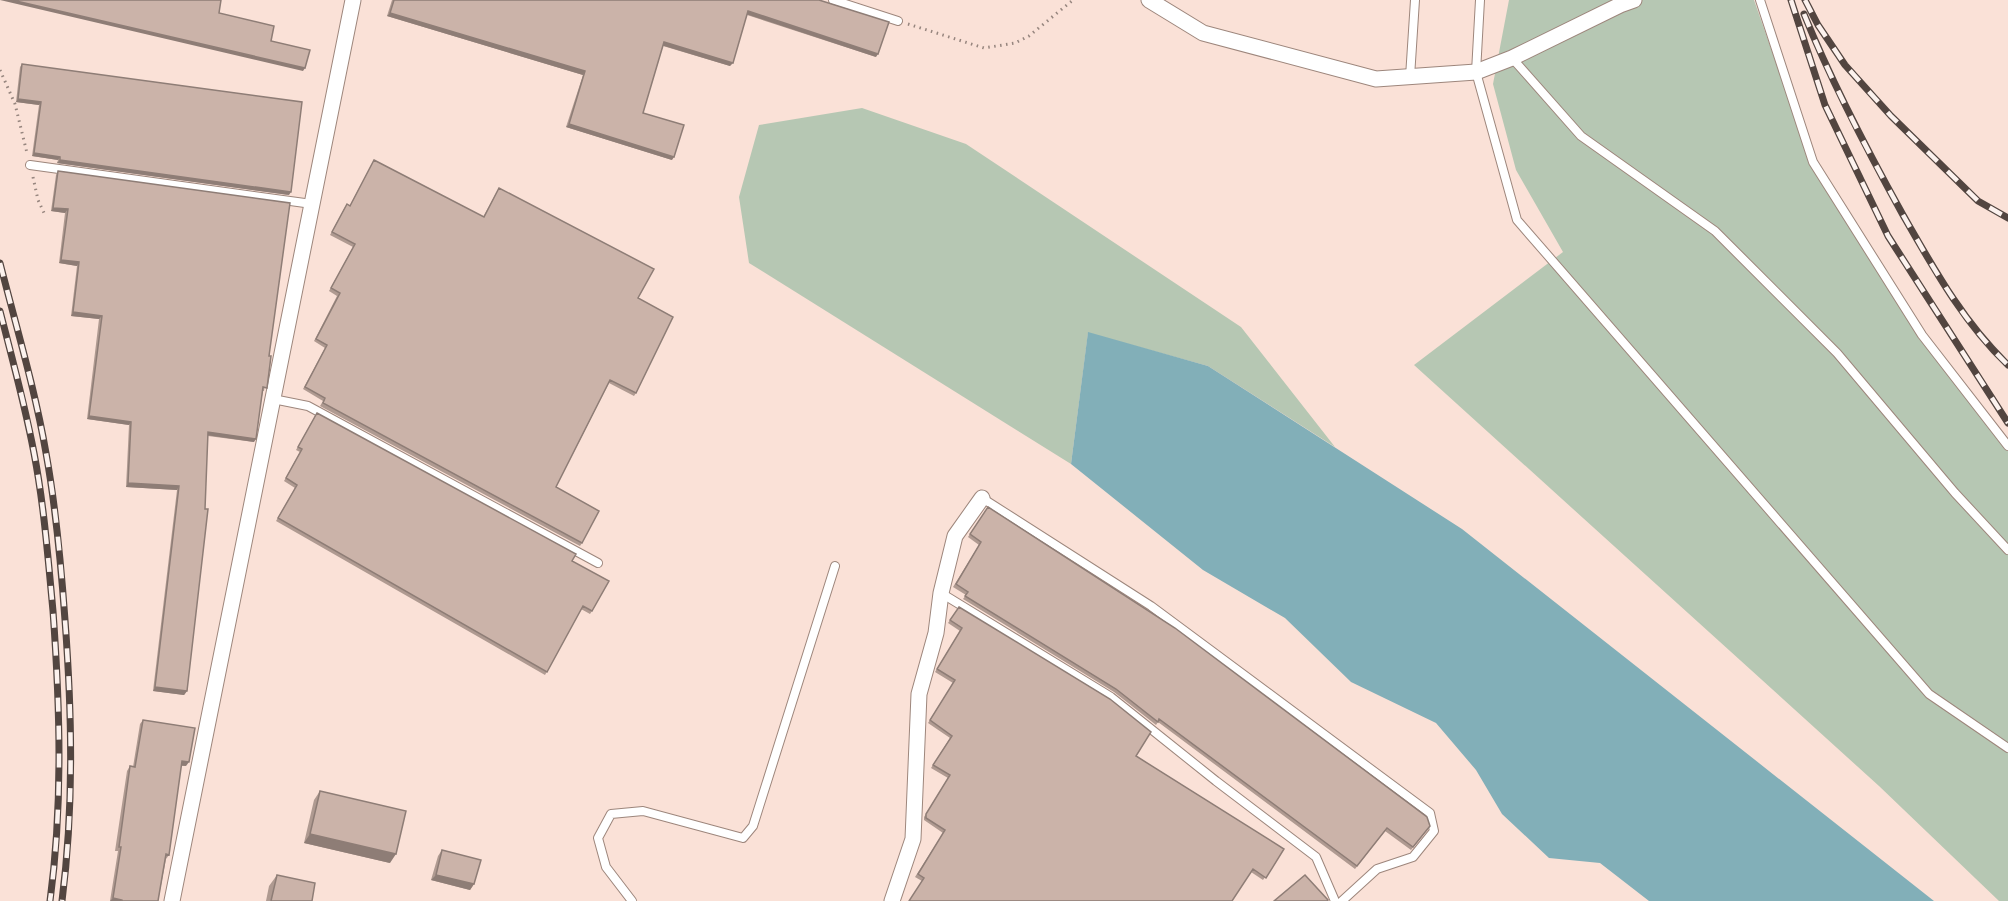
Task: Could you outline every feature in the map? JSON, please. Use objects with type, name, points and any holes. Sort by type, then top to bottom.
[{"type":"street","points":[[172,901],[353,0]]},
{"type":"street","points":[[1149,0],[1203,33],[1376,79],[1476,72],[1512,58],[1634,0]]},
{"type":"street","points":[[892,901],[913,839],[919,694],[936,633],[941,592],[955,536],[982,498]]},
{"type":"lane","points":[[833,0],[898,21]]},
{"type":"lane","points":[[1410,77],[1415,0]]},
{"type":"lane","points":[[1480,0],[1476,72],[1517,220],[1929,694],[2008,748]]},
{"type":"lane","points":[[1761,0],[1813,162],[1922,335],[2008,446]]},
{"type":"lane","points":[[1512,58],[1581,136],[1716,231],[1837,353],[1955,494],[2008,550]]},
{"type":"lane","points":[[30,165],[312,204]]},
{"type":"lane","points":[[273,399],[308,406],[597,563]]},
{"type":"lane","points":[[982,498],[1151,606],[1430,813],[1434,831],[1413,857],[1377,869],[1342,901]]},
{"type":"lane","points":[[632,901],[606,867],[598,838],[611,814],[643,811],[743,838],[753,826],[835,566]]},
{"type":"lane","points":[[941,592],[1111,697],[1316,857],[1335,901]]},
{"type":"path","points":[[898,21],[984,48],[1015,43],[1029,36],[1073,0]]},
{"type":"path","points":[[0,70],[15,105],[38,200],[45,215]]},
{"type":"green space","points":[[1509,0],[1754,0],[1808,154],[1920,340],[2008,440],[2008,901],[1999,901],[1879,786],[1414,365],[1563,252],[1516,170],[1493,84]]},
{"type":"green space","points":[[862,108],[966,144],[1241,327],[1335,447],[1208,366],[1088,333],[1071,464],[749,263],[739,197],[759,125]]},
{"type":"water","points":[[1088,332],[1208,366],[1462,529],[1934,901],[1649,901],[1600,863],[1549,858],[1502,814],[1476,770],[1436,723],[1351,682],[1285,618],[1203,570],[1071,464]]},
{"type":"building","points":[[12,0],[221,0],[219,13],[274,26],[271,41],[310,50],[305,68]]},
{"type":"building","points":[[394,0],[819,0],[889,22],[878,54],[748,11],[733,63],[664,42],[643,113],[684,125],[674,157],[569,124],[585,71],[390,13]]},
{"type":"building","points":[[22,64],[302,102],[291,192],[60,160],[60,157],[34,153],[41,102],[18,99]]},
{"type":"building","points":[[374,160],[484,217],[499,188],[654,269],[638,298],[673,317],[636,393],[610,380],[556,487],[599,511],[582,543],[323,403],[325,398],[305,387],[327,345],[316,339],[340,293],[331,288],[355,244],[332,232],[347,204],[350,206]]},
{"type":"building","points":[[58,171],[290,203],[269,356],[271,356],[267,388],[263,387],[256,439],[208,432],[205,509],[208,509],[187,691],[155,687],[179,486],[128,483],[131,422],[89,416],[102,316],[73,312],[79,262],[61,260],[68,209],[53,208]]},
{"type":"building","points":[[317,413],[576,554],[572,561],[609,581],[592,611],[583,606],[547,672],[278,518],[297,485],[286,478],[302,449],[298,447]]},
{"type":"building","points":[[988,507],[1175,628],[1427,817],[1430,826],[1413,847],[1387,828],[1357,866],[1116,689],[965,596],[968,592],[956,584],[981,542],[970,534]]},
{"type":"building","points":[[959,607],[1110,699],[1151,732],[1136,756],[1284,849],[1266,878],[1253,869],[1232,901],[909,901],[924,878],[918,874],[945,830],[926,818],[926,814],[950,775],[933,765],[952,736],[930,720],[955,680],[937,669],[962,628],[950,620]]},
{"type":"building","points":[[143,720],[195,728],[189,762],[182,761],[169,855],[166,854],[158,901],[122,901],[113,898],[130,766],[135,767]]},
{"type":"building","points":[[320,791],[406,811],[396,854],[310,834]]},
{"type":"building","points":[[442,850],[481,860],[474,884],[436,875]]},
{"type":"building","points":[[277,875],[315,883],[312,901],[271,901]]},
{"type":"building","points":[[1305,875],[1327,901],[1274,901]]},
{"type":"railway","points":[[1791,0],[1825,105],[1888,236],[2008,423]]},
{"type":"railway","points":[[1805,0],[1818,25],[1845,65],[1891,116],[1978,201],[2008,218]]},
{"type":"railway","points":[[1804,14],[1850,116],[1926,255],[1963,313],[2008,365]]},
{"type":"railway","points":[[0,263],[42,429],[53,494],[60,557],[71,760],[69,831],[62,901]]},
{"type":"railway","points":[[0,311],[22,399],[37,473],[53,611],[59,792],[50,901]]}]
